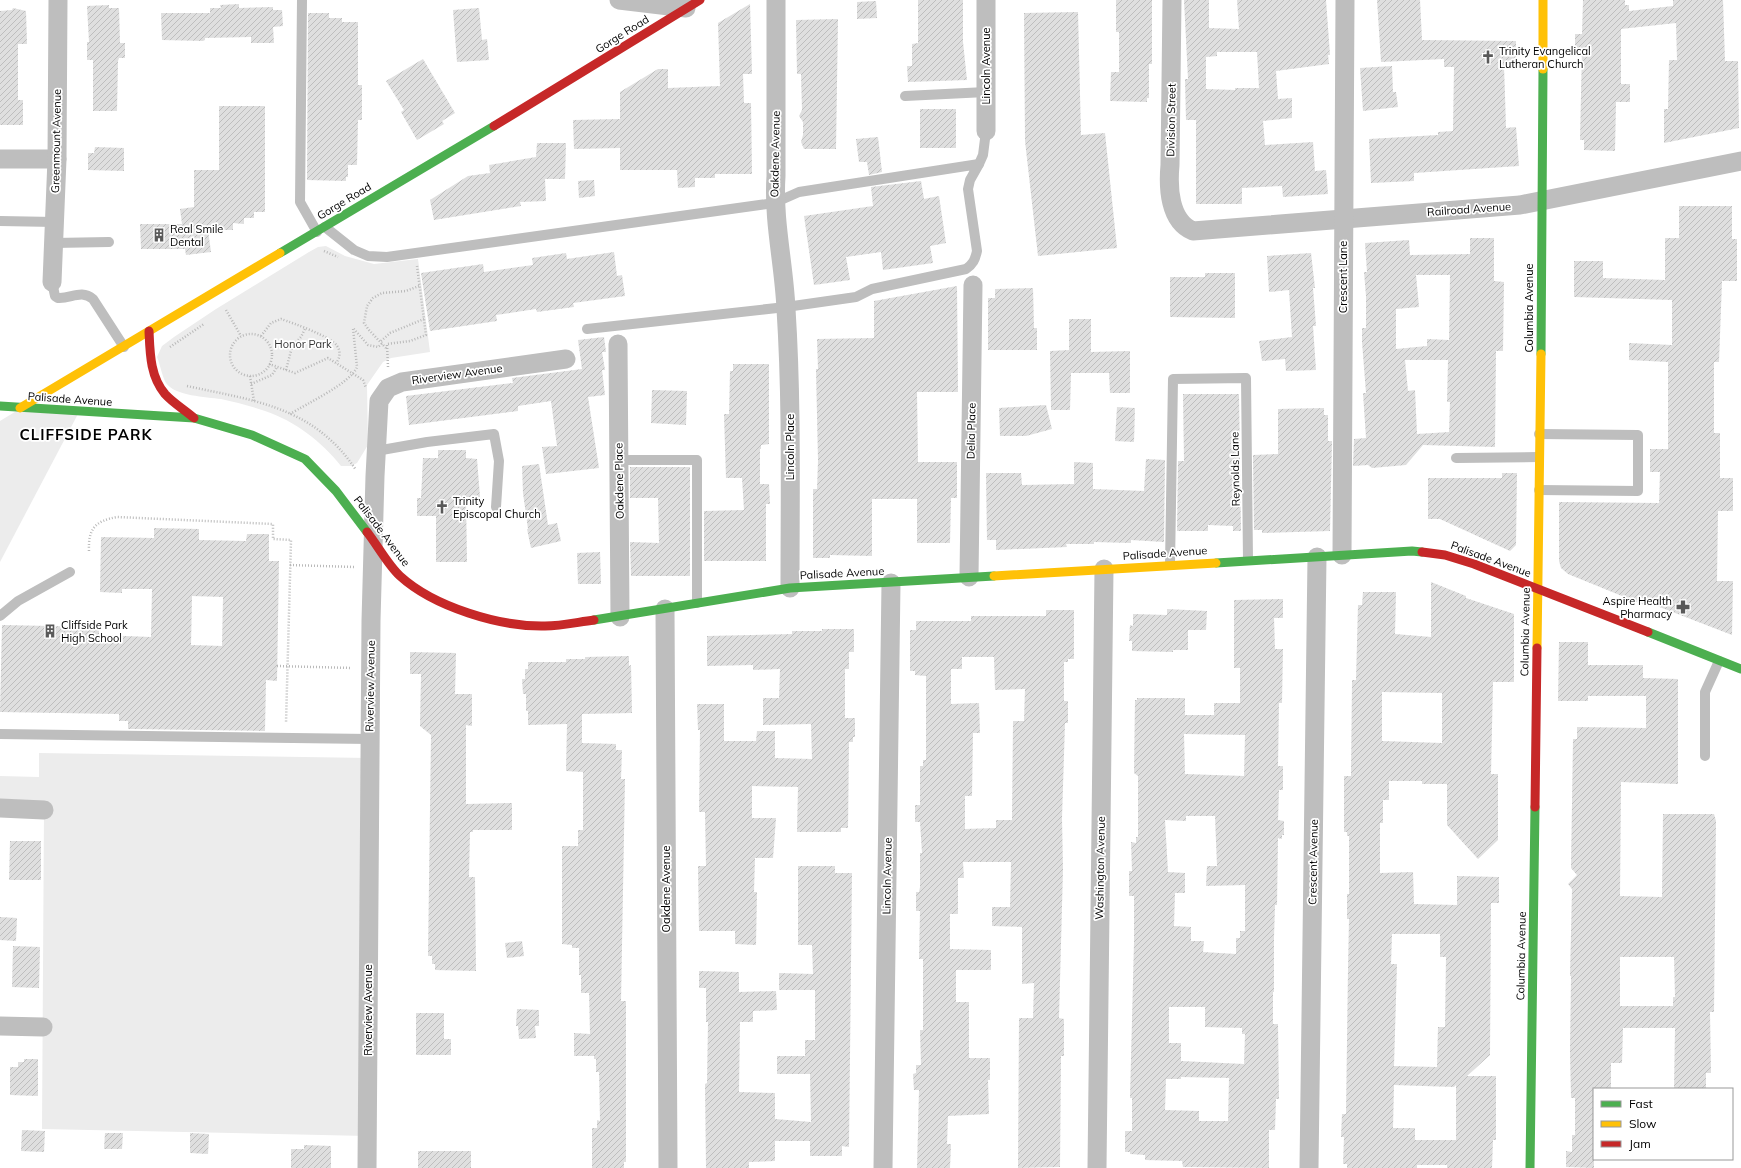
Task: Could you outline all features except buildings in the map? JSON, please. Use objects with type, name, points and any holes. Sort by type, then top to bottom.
[{"type":"main road","name":"Columbia Avenue","points":[[1530,1168],[1538,588],[1543,0]]},
{"type":"main road","name":"Gorge Road","points":[[6,417],[533,103],[693,4]]},
{"type":"main road","points":[[149,331],[153,373],[164,393],[194,418]]},
{"type":"main road","name":"Palisade Avenue","points":[[0,406],[194,418],[252,434],[305,459],[336,490],[400,576],[423,592],[477,616],[512,624],[546,626],[620,617],[790,588],[1317,557],[1391,551],[1421,552],[1446,555],[1538,588],[1741,669]]},
{"type":"street","name":"Greenmount Avenue","points":[[52,282],[57,159],[58,0]]},
{"type":"street","points":[[619,0],[693,4]]},
{"type":"street","name":"Oakdene Avenue","points":[[776,0],[776,176],[774,203],[786,307]]},
{"type":"street","name":"Lincoln Avenue","points":[[986,0],[986,131]]},
{"type":"street","name":"Division Street","points":[[1172,0],[1169,182],[1175,213],[1185,227],[1193,231]]},
{"type":"street","name":"Crescent Lane","points":[[1342,555],[1345,0]]},
{"type":"street","points":[[0,159],[57,159]]},
{"type":"street","name":"Railroad Avenue","points":[[1193,231],[1520,205],[1741,161]]},
{"type":"street","name":"Delia Place","points":[[969,577],[973,285]]},
{"type":"street","name":"Lincoln Place","points":[[786,307],[790,384],[790,588]]},
{"type":"street","name":"Oakdene Place","points":[[618,344],[620,617]]},
{"type":"street","name":"Riverview Avenue","points":[[367,1168],[372,568],[379,401],[391,387],[402,382],[566,359]]},
{"type":"street","name":"Crescent Avenue","points":[[1309,1168],[1317,557]]},
{"type":"street","name":"Washington Avenue","points":[[1097,1168],[1104,569]]},
{"type":"street","name":"Lincoln Avenue","points":[[883,1168],[891,583]]},
{"type":"street","name":"Oakdene Avenue","points":[[665,609],[668,1168]]},
{"type":"street","points":[[0,808],[44,810]]},
{"type":"street","points":[[0,1026],[43,1027]]},
{"type":"lane","points":[[302,0],[300,202],[321,229],[354,250],[368,256],[387,257],[774,203],[799,192],[979,164]]},
{"type":"lane","points":[[905,96],[986,92]]},
{"type":"lane","points":[[587,329],[786,307],[856,297],[872,289],[966,269],[972,265],[976,259],[977,251],[968,189],[970,180],[982,155],[986,131]]},
{"type":"lane","points":[[0,221],[55,222]]},
{"type":"lane","points":[[54,243],[109,242]]},
{"type":"lane","points":[[52,282],[55,296],[58,298],[77,294],[88,295],[96,303],[124,346]]},
{"type":"lane","name":"Reynolds Lane","points":[[1170,565],[1173,379],[1246,378],[1248,560]]},
{"type":"lane","points":[[376,451],[427,442],[494,434],[499,461],[496,507]]},
{"type":"lane","points":[[1539,434],[1638,435],[1638,491],[1539,490]]},
{"type":"lane","points":[[1456,458],[1539,457]]},
{"type":"lane","points":[[619,460],[697,460],[697,603]]},
{"type":"lane","points":[[0,616],[18,601],[70,572]]},
{"type":"lane","points":[[1705,756],[1705,692],[1719,661]]},
{"type":"lane","points":[[0,734],[370,739]]},
{"type":"path","points":[[321,251],[328,252],[344,261]]},
{"type":"path","points":[[386,348],[387,344],[410,341],[426,335],[416,262]]},
{"type":"path","points":[[391,387],[386,348],[382,342],[369,330],[364,320],[370,301],[382,293],[406,291],[419,286]]},
{"type":"path","points":[[220,314],[231,307]]},
{"type":"path","points":[[226,310],[241,336]]},
{"type":"path","points":[[261,336],[271,323],[278,319],[331,340],[338,346],[339,356],[336,363]]},
{"type":"path","points":[[290,414],[340,384],[355,370],[357,365],[353,328],[368,345],[378,347],[390,333],[424,319]]},
{"type":"path","points":[[166,351],[207,322]]},
{"type":"path","points":[[286,370],[292,347],[301,337],[305,329]]},
{"type":"path","points":[[248,334],[261,336],[270,346],[271,360],[269,364],[263,372],[250,376],[237,371],[230,359],[232,346],[241,336],[248,334]]},
{"type":"path","points":[[269,364],[295,373],[328,358]]},
{"type":"path","points":[[252,384],[272,375],[277,367]]},
{"type":"path","points":[[250,376],[254,401]]},
{"type":"path","points":[[183,386],[254,401],[310,423],[328,436],[338,446],[357,472]]},
{"type":"path","points":[[89,551],[89,535],[93,528],[106,519],[117,517],[273,524],[272,539],[291,540],[286,738]]},
{"type":"path","points":[[290,566],[372,568]]},
{"type":"path","points":[[277,666],[371,668]]},
{"type":"green space","name":"Honor Park","points":[[326,246],[345,256],[374,264],[418,259],[430,352],[391,358],[383,362],[367,385],[368,445],[357,463],[351,466],[341,466],[316,440],[297,426],[276,415],[260,409],[221,399],[191,395],[176,391],[166,383],[157,357],[162,346],[216,309],[309,252],[318,247]]},
{"type":"green space","points":[[23,407],[79,412],[0,562],[0,421]]},
{"type":"green space","points":[[39,753],[370,758],[367,1136],[42,1129],[44,810],[0,808],[0,776],[39,777]]},
{"type":"traffic: fast","points":[[1541,354],[1543,69]]},
{"type":"traffic: fast","points":[[280,253],[494,126]]},
{"type":"traffic: fast","points":[[0,406],[194,418],[252,435],[305,459],[336,491],[367,532]]},
{"type":"traffic: fast","points":[[1216,563],[1412,551],[1422,552]]},
{"type":"traffic: fast","points":[[594,620],[790,588],[994,576]]},
{"type":"traffic: fast","points":[[1648,632],[1741,669]]},
{"type":"traffic: fast","points":[[1530,1168],[1535,807]]},
{"type":"traffic: slow","points":[[1543,0],[1543,69]]},
{"type":"traffic: slow","points":[[20,408],[280,253]]},
{"type":"traffic: slow","points":[[1537,648],[1541,354]]},
{"type":"traffic: slow","points":[[994,576],[1216,563]]},
{"type":"traffic: jam","points":[[494,126],[700,0]]},
{"type":"traffic: jam","points":[[149,331],[152,364],[156,380],[165,394],[194,418]]},
{"type":"traffic: jam","points":[[367,532],[387,561],[400,576],[414,587],[449,606],[488,619],[527,625],[545,626],[594,620]]},
{"type":"traffic: jam","points":[[1422,552],[1445,555],[1474,564],[1648,632]]},
{"type":"traffic: jam","points":[[1535,807],[1537,648]]},
{"type":"place","name":"Trinity Evangelical Lutheran Church","points":[[1488,57]]},
{"type":"place","name":"Real Smile Dental","points":[[159,235]]},
{"type":"place","name":"Trinity Episcopal Church","points":[[442,507]]},
{"type":"place","name":"Aspire Health Pharmacy","points":[[1683,607]]},
{"type":"place","name":"Cliffside Park High School","points":[[50,631]]},
{"type":"district","name":"CLIFFSIDE PARK","points":[[86,434]]}]
